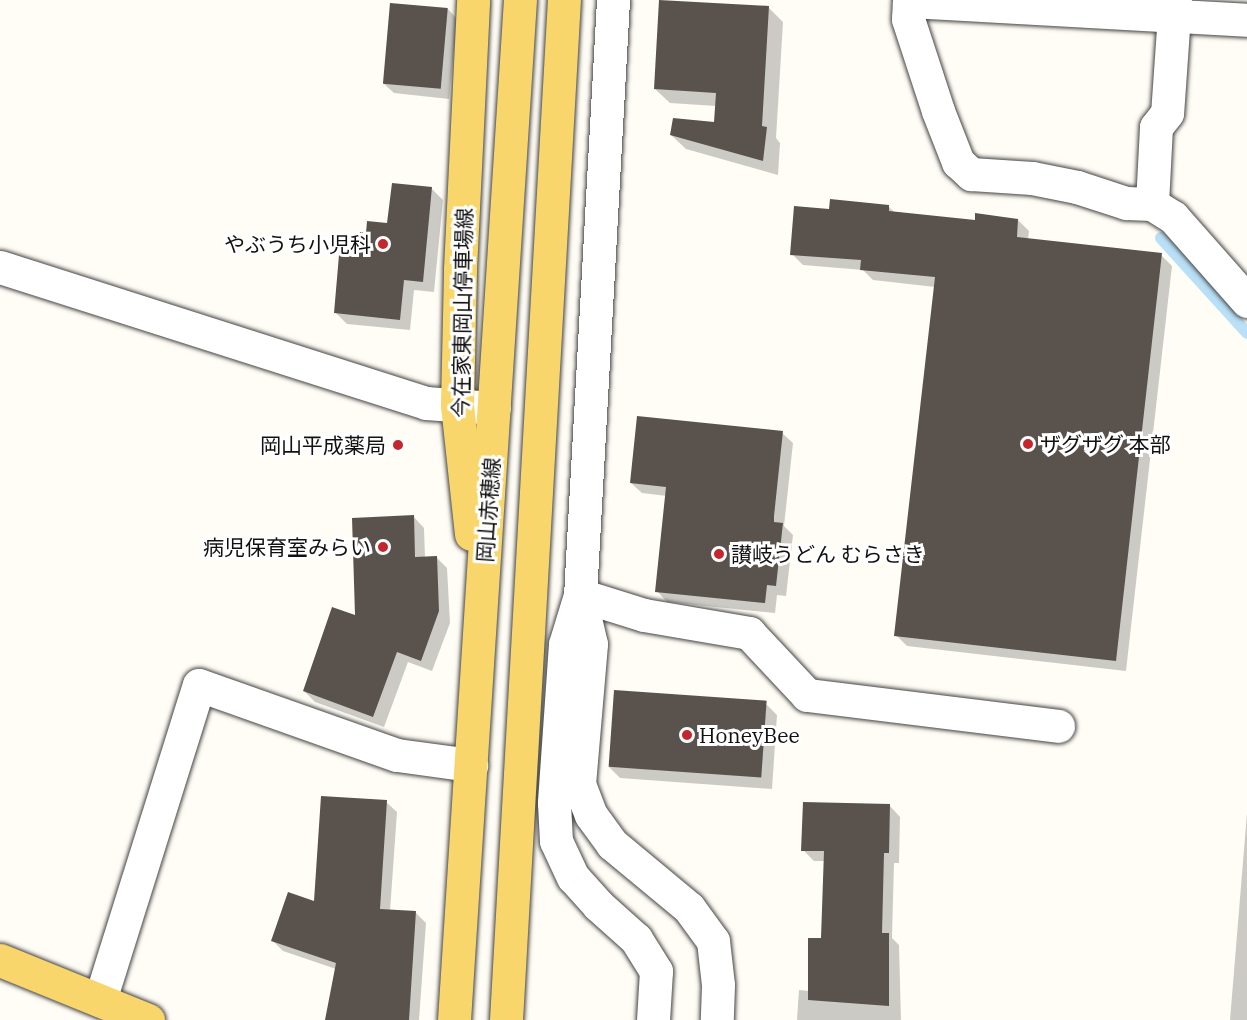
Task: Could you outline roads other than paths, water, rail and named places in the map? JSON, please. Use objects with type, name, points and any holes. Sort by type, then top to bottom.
[{"type":"main road","name":"今在家東岡山停車場線","points":[[473,0],[460,269],[457,405],[480,625]]},
{"type":"main road","name":"岡山赤穂線","points":[[454,1020],[520,0]]},
{"type":"main road","points":[[507,1020],[564,0]]},
{"type":"main road","points":[[0,960],[148,1020]]},
{"type":"street","points":[[612,0],[580,595],[565,644],[554,803],[556,841],[573,877],[636,939],[657,971],[653,1020]]},
{"type":"street","points":[[1247,20],[1175,8],[909,1],[908,19],[938,111],[958,162],[971,174],[1032,178],[1077,187],[1126,203],[1152,204],[1173,217],[1247,301]]},
{"type":"street","points":[[1152,204],[1156,127],[1167,112],[1175,8]]},
{"type":"street","points":[[0,267],[426,404],[494,408]]},
{"type":"street","points":[[580,595],[644,615],[749,633],[807,695],[1058,726]]},
{"type":"street","points":[[580,595],[591,644],[579,784],[591,815],[612,844],[689,908],[712,941],[718,985],[717,1020]]},
{"type":"street","points":[[100,1000],[198,685],[397,755],[471,765]]},
{"type":"waterway","points":[[1161,238],[1247,333]]},
{"type":"place","name":"やぶうち小児科","points":[[383,244]]},
{"type":"place","name":"ザグザグ 本部","points":[[1028,444]]},
{"type":"place","name":"岡山平成薬局","points":[[398,445]]},
{"type":"place","name":"病児保育室みらい","points":[[383,547]]},
{"type":"place","name":"讃岐うどん むらさき","points":[[719,554]]},
{"type":"place","name":"HoneyBee","points":[[687,735]]}]
